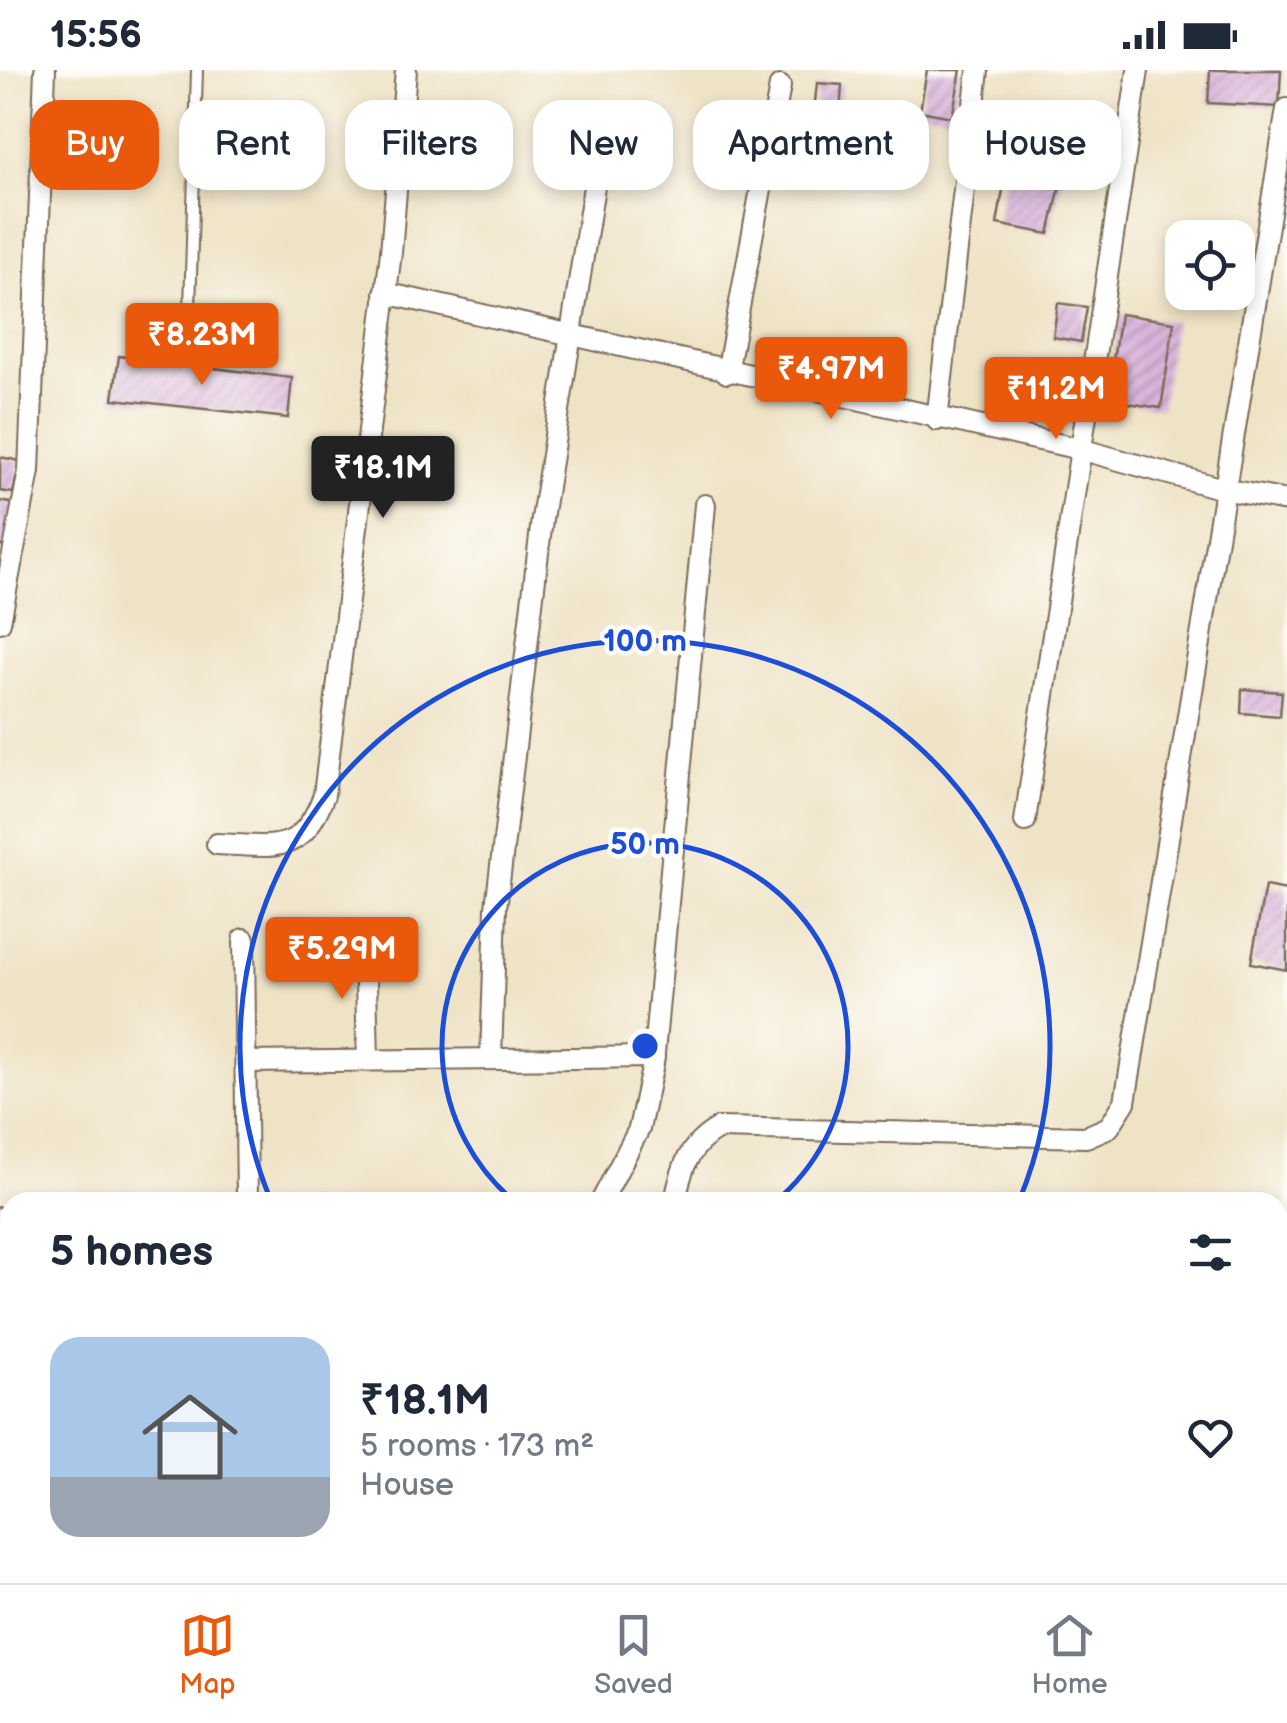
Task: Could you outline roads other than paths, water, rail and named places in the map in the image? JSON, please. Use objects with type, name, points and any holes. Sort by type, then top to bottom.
[{"type":"street","points":[[0,622],[29,471],[44,70]]},
{"type":"street","points":[[217,844],[286,846],[312,827],[324,795],[385,293],[406,70]]},
{"type":"street","points":[[938,420],[978,70]]},
{"type":"street","points":[[1024,821],[1138,70]]},
{"type":"street","points":[[727,373],[780,86]]},
{"type":"street","points":[[678,1192],[687,1156],[700,1138],[719,1128],[1086,1137],[1109,1127],[1125,1102],[1287,109]]},
{"type":"street","points":[[492,1058],[496,908],[568,336],[592,190]]},
{"type":"street","points":[[385,293],[727,373],[1080,449],[1223,489],[1287,501]]},
{"type":"street","points":[[606,1192],[639,1129],[654,1057],[704,505]]},
{"type":"street","points":[[244,939],[248,1192]]},
{"type":"street","points":[[365,942],[368,1060]]},
{"type":"street","points":[[246,1062],[654,1057]]},
{"type":"lane","points":[[189,344],[197,70]]}]
